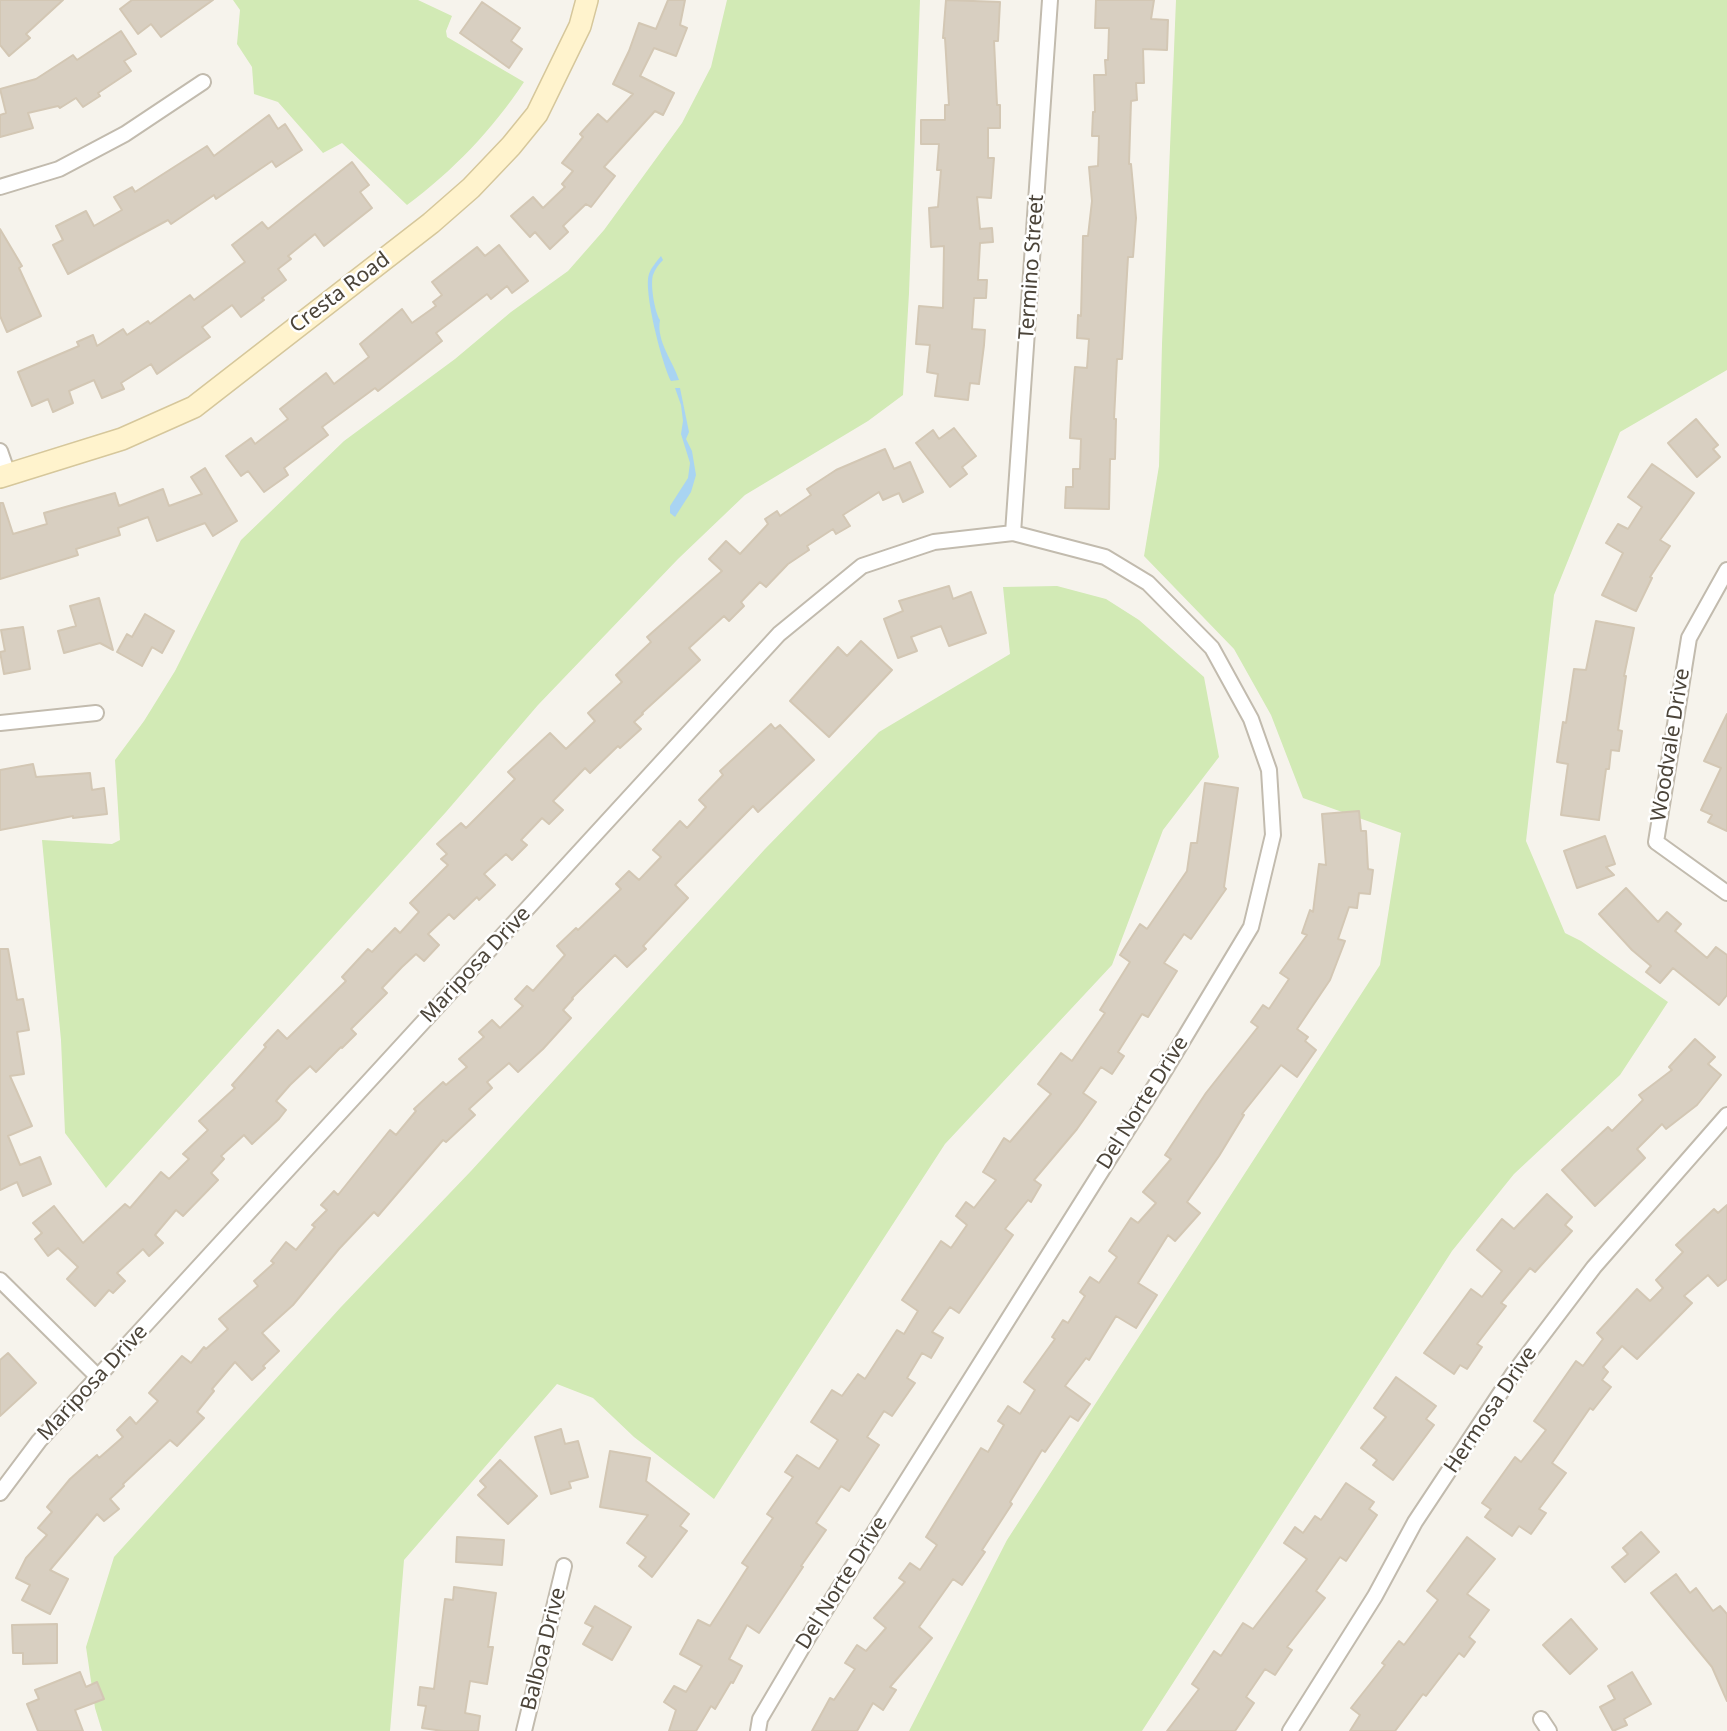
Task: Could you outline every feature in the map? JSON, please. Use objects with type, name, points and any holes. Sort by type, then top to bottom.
[{"type":"street","name":"Cresta Road","points":[[4,475],[122,439],[194,407],[431,223],[479,180],[537,114],[580,26],[587,0]]},
{"type":"street","name":"Termino Street","points":[[1013,533],[1050,0]]},
{"type":"street","points":[[0,187],[59,169],[125,134],[203,82]]},
{"type":"street","points":[[0,451],[4,475]]},
{"type":"street","name":"Mariposa Drive","points":[[0,1493],[38,1441],[779,634],[862,566],[934,542],[1013,533]]},
{"type":"street","name":"Del Norte Drive","points":[[758,1731],[760,1719],[808,1636],[1165,1070],[1251,927],[1273,835],[1269,770],[1251,719],[1212,648],[1149,583],[1105,556],[1013,533]]},
{"type":"street","name":"Woodvale Drive","points":[[1727,570],[1689,638],[1656,842],[1727,893]]},
{"type":"street","points":[[0,723],[96,713]]},
{"type":"street","name":"Hermosa Drive","points":[[1290,1731],[1375,1595],[1416,1522],[1513,1374],[1594,1267],[1727,1115]]},
{"type":"street","points":[[0,1280],[98,1377]]},
{"type":"street","name":"Balboa Drive","points":[[524,1731],[564,1566]]},
{"type":"green space","points":[[233,0],[418,0],[452,16],[446,31],[447,37],[524,82],[499,117],[471,148],[441,178],[407,205],[342,143],[323,153],[278,102],[254,94],[252,67],[237,44],[240,10]]},
{"type":"green space","points":[[727,0],[920,0],[903,395],[868,421],[745,495],[678,559],[538,705],[446,812],[106,1188],[65,1133],[61,1040],[42,840],[112,844],[120,840],[115,760],[144,721],[175,671],[241,540],[344,441],[568,271],[604,230],[682,123],[711,67]]},
{"type":"green space","points":[[1176,0],[1727,0],[1727,370],[1620,432],[1554,595],[1526,841],[1565,933],[1581,941],[1668,1002],[1620,1075],[1514,1174],[1452,1251],[1142,1731],[909,1731],[1007,1540],[1380,965],[1401,833],[1303,798],[1271,715],[1234,649],[1144,556],[1159,466]]},
{"type":"green space","points":[[1057,586],[1106,599],[1139,620],[1204,677],[1219,757],[1163,830],[1112,965],[945,1144],[714,1499],[634,1437],[593,1398],[557,1384],[404,1560],[390,1731],[102,1731],[95,1708],[86,1647],[114,1557],[341,1307],[471,1171],[765,849],[879,732],[1010,654],[1003,587]]},
{"type":"water","points":[[661,256],[663,260],[652,280],[656,311],[660,320],[660,336],[679,380],[671,381],[659,344],[649,295],[649,274]]},
{"type":"water","points":[[675,388],[680,388],[689,432],[686,439],[692,451],[696,475],[691,492],[675,517],[670,513],[670,506],[688,478],[690,463],[681,434],[681,405]]},
{"type":"building","points":[[0,0],[63,0],[26,34],[30,38],[9,56],[0,45]]},
{"type":"building","points":[[132,0],[213,0],[161,37],[151,24],[138,34],[120,9]]},
{"type":"building","points":[[668,0],[685,0],[680,25],[687,28],[676,56],[654,48],[640,76],[674,93],[663,115],[655,111],[604,167],[615,176],[591,207],[586,204],[563,226],[568,232],[550,249],[535,232],[530,237],[511,216],[533,197],[543,208],[565,187],[562,184],[573,171],[562,163],[583,137],[580,134],[598,114],[607,122],[633,94],[613,84],[639,23],[656,29]]},
{"type":"building","points":[[946,0],[1000,2],[998,41],[994,41],[1000,128],[988,128],[988,158],[994,158],[991,198],[977,197],[980,229],[992,228],[993,242],[980,243],[978,280],[987,280],[986,298],[974,298],[972,329],[985,330],[984,345],[979,384],[970,383],[968,400],[935,396],[938,374],[927,372],[930,345],[916,344],[919,306],[943,308],[944,246],[931,247],[929,208],[938,207],[941,170],[937,170],[939,144],[921,144],[921,120],[945,120],[945,105],[949,105],[943,38]]},
{"type":"building","points":[[1096,0],[1154,0],[1151,19],[1168,20],[1167,50],[1143,49],[1144,83],[1136,83],[1137,100],[1131,101],[1129,164],[1136,218],[1133,257],[1128,257],[1122,359],[1117,359],[1115,459],[1110,459],[1109,509],[1065,508],[1066,487],[1073,487],[1073,469],[1080,469],[1081,439],[1070,438],[1075,367],[1087,368],[1089,339],[1077,338],[1078,315],[1081,316],[1083,236],[1088,236],[1092,201],[1089,167],[1098,166],[1099,136],[1092,136],[1095,112],[1094,75],[1106,75],[1105,60],[1108,60],[1109,28],[1095,28]]},
{"type":"building","points":[[482,2],[520,28],[511,41],[522,49],[509,68],[460,33]]},
{"type":"building","points":[[121,31],[136,54],[124,61],[131,71],[98,93],[100,96],[83,107],[76,98],[60,108],[58,106],[28,113],[33,128],[0,137],[0,115],[6,113],[0,89],[36,79],[73,55],[77,60]]},
{"type":"building","points":[[269,115],[278,129],[285,124],[302,150],[276,167],[272,161],[216,199],[214,195],[171,224],[168,220],[68,274],[53,245],[63,240],[56,226],[86,211],[94,226],[122,210],[114,197],[132,187],[135,192],[207,146],[214,156]]},
{"type":"building","points":[[352,162],[369,185],[360,192],[372,208],[324,246],[315,234],[288,256],[291,259],[278,269],[286,280],[262,298],[264,300],[241,317],[232,305],[202,327],[210,337],[157,374],[151,364],[121,383],[124,389],[102,398],[94,380],[69,391],[73,403],[53,412],[48,399],[32,406],[18,372],[79,346],[77,342],[93,335],[97,346],[123,329],[127,335],[148,321],[150,324],[190,295],[194,300],[245,262],[232,245],[262,222],[268,229]]},
{"type":"building","points":[[0,229],[22,266],[19,268],[41,316],[7,332],[0,316]]},
{"type":"building","points":[[499,245],[528,281],[512,293],[507,286],[491,299],[487,294],[436,333],[442,341],[378,391],[375,388],[322,427],[328,435],[284,468],[288,475],[264,492],[248,471],[241,476],[226,456],[251,438],[255,444],[288,419],[280,409],[326,373],[334,384],[369,357],[360,344],[402,309],[412,323],[436,306],[433,302],[442,295],[432,282],[477,247],[485,256]]},
{"type":"building","points":[[1696,419],[1718,445],[1713,449],[1720,457],[1697,477],[1668,443]]},
{"type":"building","points":[[954,428],[976,456],[962,467],[967,474],[950,487],[916,443],[933,430],[939,439]]},
{"type":"building","points":[[885,449],[894,469],[910,462],[923,492],[903,502],[899,493],[883,500],[879,492],[843,515],[850,526],[836,534],[833,529],[807,546],[809,550],[788,564],[766,587],[760,582],[741,602],[744,606],[729,621],[724,616],[689,648],[700,660],[634,722],[641,729],[620,748],[618,746],[590,773],[585,768],[553,801],[563,810],[549,824],[542,818],[521,840],[527,845],[512,860],[506,854],[484,874],[495,885],[479,900],[477,897],[454,919],[449,914],[428,934],[439,945],[424,961],[416,954],[402,967],[382,988],[387,993],[351,1029],[356,1034],[316,1072],[310,1066],[290,1085],[276,1101],[286,1110],[279,1119],[252,1144],[244,1135],[221,1156],[224,1159],[211,1173],[218,1180],[183,1216],[176,1210],[155,1235],[163,1243],[149,1256],[143,1249],[117,1273],[125,1281],[113,1293],[109,1290],[95,1306],[67,1279],[78,1267],[58,1248],[48,1256],[35,1239],[42,1233],[33,1223],[54,1206],[83,1243],[125,1204],[130,1208],[161,1172],[169,1179],[189,1159],[183,1154],[208,1130],[199,1121],[235,1088],[232,1085],[278,1030],[287,1039],[346,981],[342,977],[368,949],[372,952],[395,928],[400,933],[419,912],[410,903],[448,865],[441,859],[447,854],[437,844],[461,823],[466,828],[515,779],[508,772],[550,733],[566,749],[595,721],[588,713],[622,682],[616,675],[651,642],[647,637],[722,571],[709,559],[726,541],[740,554],[768,524],[765,519],[777,511],[780,516],[811,495],[807,489],[836,470]]},
{"type":"building","points":[[1652,464],[1694,493],[1660,540],[1670,546],[1650,577],[1652,578],[1636,611],[1602,595],[1623,553],[1606,543],[1618,524],[1628,529],[1642,507],[1628,497]]},
{"type":"building","points":[[205,468],[237,521],[213,536],[205,523],[157,541],[148,517],[118,528],[120,535],[76,549],[78,555],[0,579],[0,503],[3,503],[13,534],[47,524],[44,513],[115,493],[119,506],[163,489],[169,506],[202,494],[191,477]]},
{"type":"building","points":[[949,586],[953,599],[971,592],[986,633],[949,646],[941,626],[911,637],[917,651],[898,658],[884,619],[903,611],[899,601]]},
{"type":"building","points":[[99,598],[113,650],[100,643],[64,653],[58,631],[76,626],[70,606]]},
{"type":"building","points":[[145,614],[174,631],[162,653],[152,647],[142,666],[117,652],[127,634],[132,637]]},
{"type":"building","points":[[1596,621],[1634,628],[1624,676],[1618,730],[1622,731],[1619,751],[1611,750],[1599,820],[1561,815],[1568,764],[1557,762],[1574,669],[1586,670]]},
{"type":"building","points":[[23,627],[30,669],[4,674],[0,652],[5,651],[1,630]]},
{"type":"building","points":[[861,641],[892,670],[829,737],[790,701],[838,647],[847,656]]},
{"type":"building","points":[[1727,714],[1727,831],[1708,822],[1712,815],[1701,810],[1721,768],[1704,761]]},
{"type":"building","points":[[771,724],[775,729],[780,725],[814,760],[758,812],[753,806],[675,885],[688,898],[643,946],[646,949],[627,967],[615,955],[572,998],[563,1010],[571,1018],[543,1049],[518,1072],[509,1063],[487,1082],[492,1088],[469,1109],[475,1115],[446,1142],[443,1140],[378,1216],[374,1212],[293,1305],[262,1333],[279,1351],[263,1366],[265,1368],[252,1380],[235,1362],[197,1412],[204,1418],[177,1446],[170,1440],[123,1484],[110,1499],[119,1509],[104,1521],[97,1514],[50,1570],[68,1579],[50,1614],[22,1600],[30,1585],[16,1578],[26,1558],[47,1535],[38,1528],[52,1512],[47,1507],[70,1479],[123,1437],[117,1430],[130,1417],[136,1424],[158,1401],[149,1393],[182,1356],[191,1363],[204,1347],[206,1349],[228,1329],[219,1319],[258,1286],[254,1281],[274,1263],[271,1261],[286,1242],[296,1250],[315,1227],[312,1225],[327,1210],[321,1205],[334,1191],[338,1195],[390,1130],[396,1135],[416,1111],[414,1109],[443,1082],[446,1085],[467,1067],[459,1059],[484,1037],[479,1032],[492,1020],[500,1028],[523,1006],[515,999],[527,986],[533,991],[565,955],[557,946],[621,889],[616,884],[629,871],[639,880],[661,857],[653,850],[680,821],[687,828],[706,807],[699,800],[723,775],[720,771]]},
{"type":"building","points":[[33,764],[36,777],[90,773],[92,790],[104,788],[107,814],[73,816],[0,830],[0,770]]},
{"type":"building","points":[[1205,783],[1238,788],[1224,887],[1226,889],[1191,939],[1184,934],[1164,963],[1177,971],[1148,1017],[1142,1014],[1118,1052],[1124,1056],[1112,1074],[1101,1067],[1083,1093],[1096,1102],[1034,1180],[1041,1185],[1031,1202],[1028,1200],[1005,1229],[1013,1235],[959,1313],[950,1307],[932,1332],[943,1338],[931,1358],[922,1353],[907,1378],[915,1383],[892,1416],[884,1411],[867,1437],[879,1445],[849,1491],[841,1486],[816,1523],[826,1530],[801,1566],[803,1567],[759,1633],[747,1625],[729,1659],[742,1666],[733,1683],[731,1682],[715,1709],[711,1706],[696,1731],[669,1731],[676,1710],[664,1702],[674,1686],[686,1692],[702,1666],[680,1654],[698,1620],[710,1626],[748,1567],[742,1563],[773,1518],[767,1514],[793,1477],[785,1472],[797,1455],[819,1469],[838,1440],[811,1422],[832,1390],[842,1396],[858,1374],[865,1379],[897,1330],[904,1334],[918,1311],[902,1300],[941,1241],[951,1248],[967,1225],[956,1216],[966,1202],[974,1208],[996,1180],[983,1172],[1004,1138],[1010,1142],[1051,1094],[1038,1084],[1061,1053],[1072,1061],[1105,1013],[1100,1010],[1130,962],[1120,955],[1140,924],[1147,929],[1187,871],[1191,843],[1197,843]]},
{"type":"building","points":[[1359,811],[1361,831],[1366,831],[1368,869],[1373,870],[1370,894],[1359,893],[1357,908],[1349,907],[1338,939],[1345,941],[1330,980],[1297,1029],[1308,1037],[1305,1041],[1316,1050],[1297,1077],[1281,1065],[1242,1114],[1244,1115],[1219,1156],[1187,1202],[1200,1213],[1175,1241],[1168,1235],[1138,1283],[1157,1295],[1136,1328],[1116,1316],[1089,1360],[1086,1358],[1065,1386],[1090,1404],[1078,1421],[1070,1416],[1045,1452],[1042,1450],[982,1550],[985,1552],[962,1585],[953,1579],[919,1627],[932,1638],[890,1687],[896,1690],[883,1710],[873,1703],[857,1731],[812,1731],[830,1698],[834,1700],[855,1669],[845,1663],[857,1645],[866,1651],[886,1628],[874,1618],[905,1582],[899,1578],[910,1563],[920,1570],[937,1545],[926,1537],[981,1448],[988,1452],[1004,1425],[998,1421],[1008,1406],[1020,1414],[1035,1390],[1024,1382],[1055,1339],[1052,1337],[1063,1320],[1068,1323],[1085,1296],[1080,1292],[1090,1277],[1099,1283],[1117,1257],[1109,1251],[1131,1218],[1138,1223],[1156,1203],[1143,1192],[1171,1159],[1165,1155],[1206,1093],[1258,1027],[1251,1022],[1263,1005],[1269,1009],[1289,979],[1280,973],[1307,935],[1302,933],[1310,910],[1313,912],[1319,864],[1326,865],[1322,814]]},
{"type":"building","points":[[1605,836],[1615,864],[1606,867],[1614,875],[1577,888],[1564,851]]},
{"type":"building","points":[[1626,888],[1658,922],[1667,912],[1681,924],[1675,931],[1707,958],[1716,947],[1727,955],[1727,995],[1719,1005],[1673,968],[1660,983],[1646,972],[1651,966],[1632,950],[1599,914]]},
{"type":"building","points":[[0,949],[8,949],[17,1000],[23,999],[29,1030],[17,1032],[24,1074],[10,1076],[32,1126],[8,1136],[20,1165],[40,1157],[51,1184],[23,1196],[17,1182],[0,1190]]},
{"type":"building","points":[[1695,1039],[1715,1057],[1708,1064],[1721,1075],[1697,1105],[1666,1129],[1662,1124],[1637,1149],[1645,1158],[1595,1206],[1562,1170],[1608,1127],[1612,1131],[1643,1100],[1639,1095],[1672,1070],[1669,1067]]},
{"type":"building","points":[[1547,1194],[1572,1217],[1565,1225],[1572,1231],[1535,1272],[1530,1268],[1501,1303],[1506,1306],[1477,1344],[1482,1347],[1467,1369],[1460,1365],[1454,1374],[1424,1353],[1471,1289],[1482,1297],[1502,1271],[1477,1250],[1502,1219],[1514,1229]]},
{"type":"building","points":[[1727,1205],[1727,1279],[1718,1286],[1708,1275],[1684,1296],[1692,1303],[1637,1359],[1622,1346],[1603,1367],[1608,1372],[1602,1380],[1611,1387],[1593,1410],[1590,1408],[1552,1463],[1566,1473],[1539,1509],[1546,1513],[1531,1534],[1519,1526],[1512,1536],[1485,1517],[1491,1509],[1482,1503],[1515,1457],[1521,1462],[1546,1430],[1534,1421],[1576,1361],[1583,1366],[1603,1339],[1597,1333],[1637,1289],[1650,1301],[1663,1288],[1656,1280],[1683,1252],[1676,1245],[1714,1209],[1718,1213]]},
{"type":"building","points":[[8,1353],[36,1383],[0,1416],[0,1360]]},
{"type":"building","points":[[1396,1377],[1436,1406],[1426,1419],[1434,1425],[1393,1480],[1373,1465],[1377,1460],[1361,1448],[1386,1417],[1374,1408]]},
{"type":"building","points":[[561,1429],[565,1444],[578,1441],[588,1477],[569,1482],[571,1488],[551,1494],[535,1437]]},
{"type":"building","points":[[610,1451],[650,1458],[646,1481],[689,1514],[680,1526],[687,1531],[652,1577],[639,1566],[646,1557],[627,1543],[648,1515],[600,1507]]},
{"type":"building","points":[[500,1460],[537,1496],[508,1524],[478,1495],[486,1487],[480,1481]]},
{"type":"building","points":[[1346,1483],[1374,1502],[1369,1509],[1377,1515],[1346,1561],[1340,1557],[1316,1591],[1325,1598],[1287,1647],[1292,1650],[1275,1675],[1265,1669],[1246,1697],[1254,1703],[1235,1731],[1167,1731],[1199,1689],[1192,1684],[1214,1651],[1221,1656],[1243,1623],[1253,1629],[1307,1559],[1284,1543],[1295,1527],[1303,1533],[1315,1516],[1321,1520]]},
{"type":"building","points":[[1641,1532],[1659,1552],[1625,1582],[1612,1567],[1628,1554],[1623,1548]]},
{"type":"building","points":[[457,1537],[504,1540],[502,1565],[456,1562]]},
{"type":"building","points":[[1467,1537],[1495,1559],[1467,1594],[1489,1610],[1469,1637],[1475,1642],[1464,1657],[1459,1653],[1395,1731],[1350,1731],[1360,1715],[1351,1708],[1385,1665],[1382,1663],[1399,1641],[1404,1645],[1438,1600],[1427,1591]]},
{"type":"building","points":[[1676,1574],[1690,1593],[1696,1588],[1713,1611],[1720,1606],[1727,1614],[1727,1701],[1712,1667],[1651,1593]]},
{"type":"building","points":[[454,1587],[496,1593],[488,1647],[493,1647],[487,1684],[470,1681],[465,1713],[480,1716],[478,1731],[422,1728],[426,1706],[418,1705],[420,1687],[434,1689],[445,1599],[453,1600]]},
{"type":"building","points":[[595,1606],[631,1627],[612,1660],[583,1644],[593,1627],[585,1623]]},
{"type":"building","points":[[1571,1619],[1597,1649],[1570,1674],[1543,1645]]},
{"type":"building","points":[[57,1624],[57,1663],[23,1664],[23,1653],[13,1653],[12,1625]]},
{"type":"building","points":[[80,1672],[86,1687],[97,1682],[104,1699],[75,1710],[83,1731],[38,1731],[27,1704],[39,1699],[35,1690]]},
{"type":"building","points":[[1632,1672],[1651,1704],[1624,1719],[1627,1725],[1613,1731],[1600,1707],[1615,1699],[1608,1686]]}]
